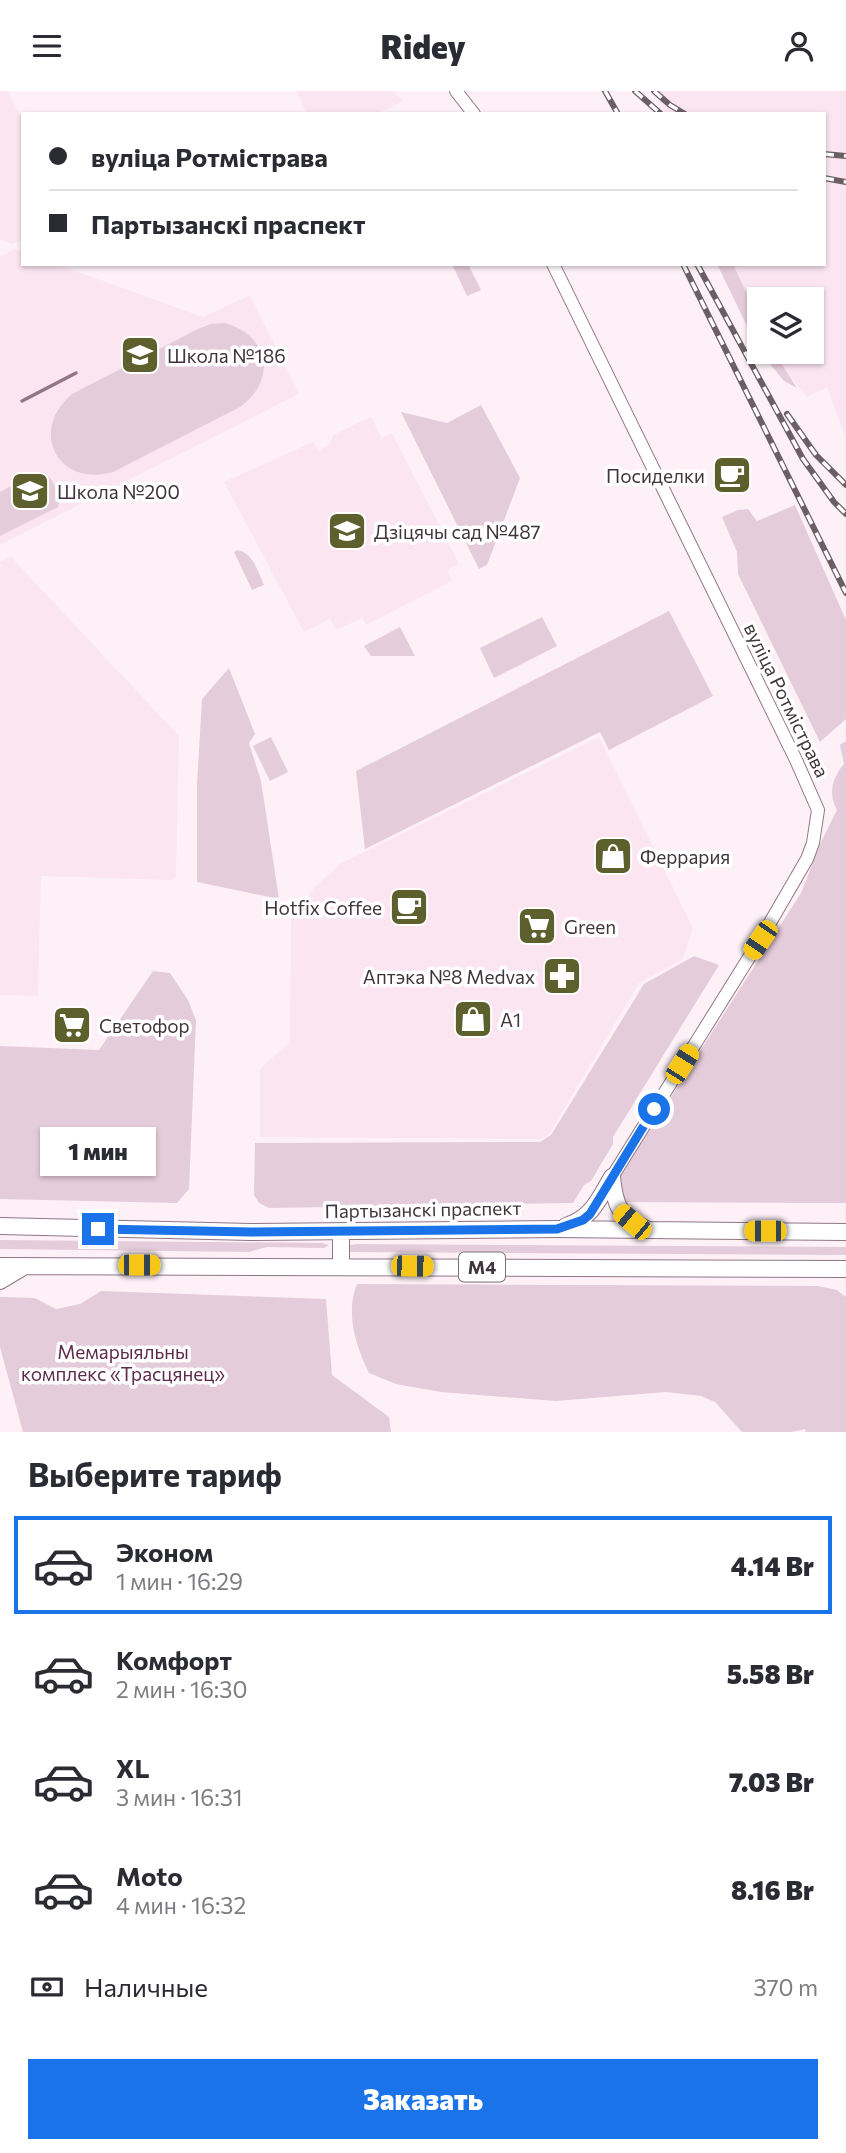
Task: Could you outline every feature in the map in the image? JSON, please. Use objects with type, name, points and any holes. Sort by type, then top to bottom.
[{"type":"highway","points":[[557,1229],[583,1220],[590,1214],[612,1177]]},
{"type":"highway","points":[[612,1177],[616,1205],[621,1213],[648,1230]]},
{"type":"highway","name":"Партызанскі праспект","points":[[0,1226],[251,1232],[557,1229],[846,1232]]},
{"type":"highway","points":[[341,1231],[341,1266]]},
{"type":"highway","name":"М4","points":[[0,1266],[846,1269]]},
{"type":"highway","points":[[0,1281],[25,1266]]},
{"type":"street","points":[[456,91],[472,112]]},
{"type":"street","name":"вуліца Ротмістрава","points":[[554,266],[818,810],[813,843],[807,859],[764,934],[612,1177]]},
{"type":"shaded area","points":[[0,91],[8,91],[21,117],[21,240],[12,244],[0,239]]},
{"type":"shaded area","points":[[296,91],[393,91],[403,101],[381,112],[306,112]]},
{"type":"shaded area","points":[[655,91],[846,91],[846,439],[827,387],[807,397],[781,364],[824,364],[824,287],[747,287],[747,294],[734,266],[826,266],[826,112],[664,112]]},
{"type":"shaded area","name":"Школа №186","points":[[15,249],[21,251],[21,266],[62,266],[203,317],[250,295],[299,394],[0,545],[0,257]]},
{"type":"shaded area","name":"Дзіцячы сад №487","points":[[371,417],[382,438],[392,433],[459,564],[447,570],[452,581],[366,625],[362,618],[336,630],[330,619],[304,632],[224,482],[313,442],[318,451],[330,444],[333,435]]},
{"type":"shaded area","points":[[11,557],[179,736],[176,876],[171,880],[41,876],[38,996],[0,995],[0,562]]},
{"type":"shaded area","points":[[599,737],[693,928],[683,959],[639,983],[549,1134],[539,1139],[260,1137],[260,1069],[290,1042],[291,917],[314,888],[340,864]]},
{"type":"green space","points":[[453,266],[469,266],[481,290],[467,296]]},
{"type":"green space","points":[[718,266],[734,266],[747,294],[747,326]]},
{"type":"green space","points":[[225,323],[252,338],[263,360],[260,384],[240,407],[113,472],[94,475],[77,472],[64,464],[55,453],[51,439],[52,424],[59,409],[72,394],[198,329]]},
{"type":"green space","points":[[770,364],[782,364],[797,388],[784,381]]},
{"type":"green space","points":[[481,405],[520,478],[487,565],[479,569],[401,412],[447,423]]},
{"type":"green space","points":[[43,472],[56,488],[58,507],[0,536],[0,492]]},
{"type":"green space","points":[[795,505],[846,620],[846,719],[820,742],[738,574],[737,552],[722,517],[748,509],[757,521]]},
{"type":"green space","points":[[238,550],[251,559],[264,585],[252,590],[234,552]]},
{"type":"green space","points":[[669,611],[713,696],[609,750],[600,732],[365,849],[356,771]]},
{"type":"green space","points":[[542,617],[557,646],[494,678],[480,648]]},
{"type":"green space","points":[[400,627],[415,656],[371,656],[364,646]]},
{"type":"green space","points":[[229,668],[255,734],[249,743],[261,781],[279,899],[197,882],[197,784],[202,699]]},
{"type":"green space","points":[[271,737],[288,772],[270,781],[253,746]]},
{"type":"green space","points":[[846,741],[846,1203],[620,1202],[617,1191],[621,1175],[801,893],[837,810],[833,786],[844,764],[840,745]]},
{"type":"green space","points":[[694,956],[719,965],[613,1137],[613,1144],[591,1181],[584,1185],[573,1203],[372,1206],[343,1211],[332,1207],[269,1208],[259,1203],[254,1195],[255,1143],[540,1142],[551,1135],[644,984]]},
{"type":"green space","points":[[153,971],[170,973],[188,1000],[196,1020],[189,1189],[177,1203],[0,1199],[0,1046],[99,1050]]},
{"type":"green space","points":[[0,1240],[329,1245],[324,1248],[267,1247],[249,1252],[0,1249]]},
{"type":"green space","points":[[349,1245],[846,1247],[846,1255],[348,1252],[346,1248]]},
{"type":"green space","points":[[357,1284],[818,1286],[837,1290],[846,1297],[846,1432],[806,1432],[805,1429],[791,1432],[742,1432],[715,1402],[701,1396],[666,1392],[556,1401],[441,1392],[396,1384],[369,1373],[360,1352],[352,1318]]},
{"type":"green space","name":"Мемарыяльны комплекс «Трасцянец»","points":[[101,1291],[326,1299],[332,1375],[389,1417],[391,1432],[23,1432],[0,1347],[0,1297],[35,1298],[56,1309],[80,1304]]},
{"type":"waterway","points":[[22,401],[76,373]]},
{"type":"railway","points":[[605,91],[617,112]]},
{"type":"railway","points":[[635,91],[659,112]]},
{"type":"railway","points":[[654,91],[682,112]]},
{"type":"railway","points":[[826,154],[846,156]]},
{"type":"railway","points":[[826,178],[846,182]]},
{"type":"railway","points":[[684,266],[846,593]]},
{"type":"railway","points":[[698,266],[803,459],[846,514]]},
{"type":"railway","points":[[787,414],[816,455],[846,485]]},
{"type":"place","name":"Школа №186","points":[[140,355]]},
{"type":"place","name":"Посиделки","points":[[732,475]]},
{"type":"place","name":"Школа №200","points":[[30,491]]},
{"type":"place","name":"Дзіцячы сад №487","points":[[347,531]]},
{"type":"place","name":"Феррария","points":[[613,856]]},
{"type":"place","name":"Hotfix Coffee","points":[[409,907]]},
{"type":"place","name":"Green","points":[[537,926]]},
{"type":"place","name":"Аптэка №8 Medvax","points":[[562,976]]},
{"type":"place","name":"A1","points":[[473,1019]]},
{"type":"place","name":"Светофор","points":[[72,1025]]},
{"type":"route","points":[[98,1229],[251,1232],[557,1229],[583,1220],[590,1214],[654,1109]]}]
